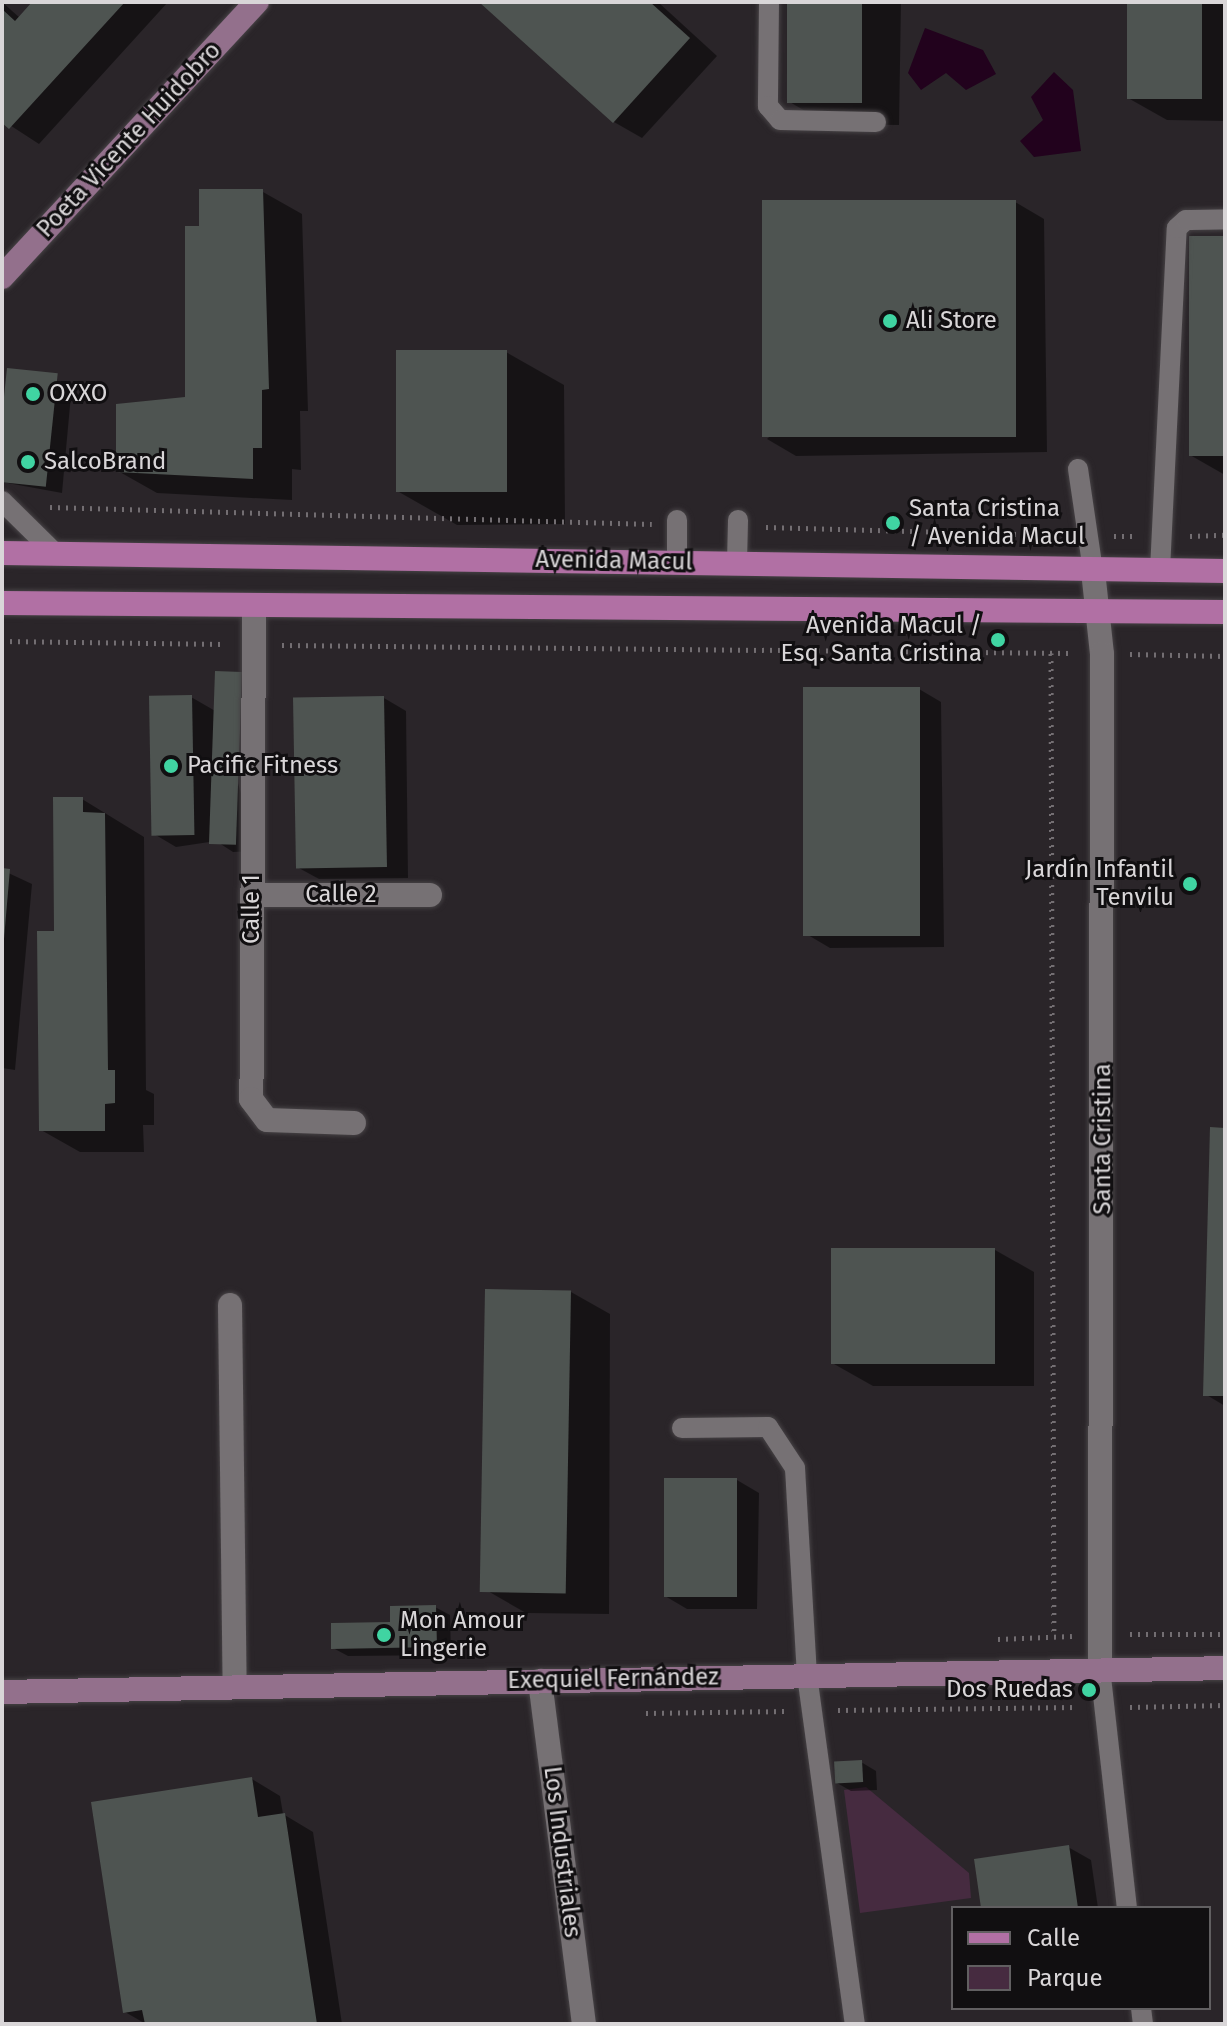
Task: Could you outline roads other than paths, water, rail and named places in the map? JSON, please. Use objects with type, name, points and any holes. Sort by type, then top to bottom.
[{"type":"main road","name":"Avenida Macul","points":[[2,553],[1225,571]]},
{"type":"main road","name":"Avenida Macul","points":[[2,603],[1225,612]]},
{"type":"street","name":"Poeta Vicente Huidobro","points":[[2,277],[257,2]]},
{"type":"street","name":"Santa Cristina","points":[[1093,571],[1102,654],[1100,1668]]},
{"type":"street","name":"Calle 1","points":[[254,605],[254,1108],[267,1120],[354,1123]]},
{"type":"street","name":"Calle 2","points":[[252,895],[430,895]]},
{"type":"street","points":[[230,1305],[235,1687]]},
{"type":"street","name":"Exequiel Fernández","points":[[2,1692],[1100,1668],[1225,1668]]},
{"type":"street","name":"Los Industriales","points":[[540,1681],[584,2024]]},
{"type":"lane","points":[[769,2],[768,106],[780,120],[876,122]]},
{"type":"lane","points":[[1160,570],[1177,228],[1186,220],[1225,219]]},
{"type":"lane","points":[[1078,469],[1093,571]]},
{"type":"lane","points":[[5,504],[56,554]]},
{"type":"lane","points":[[677,522],[677,562]]},
{"type":"lane","points":[[737,562],[738,523]]},
{"type":"lane","points":[[682,1428],[768,1427],[795,1468],[807,1675],[855,2024]]},
{"type":"lane","points":[[1100,1668],[1127,1906]]},
{"type":"place","name":"Ali Store","points":[[890,321]]},
{"type":"place","name":"OXXO","points":[[33,394]]},
{"type":"place","name":"SalcoBrand","points":[[28,462]]},
{"type":"place","name":"Santa Cristina / Avenida Macul","points":[[893,523]]},
{"type":"place","name":"Avenida Macul / Esq. Santa Cristina","points":[[998,640]]},
{"type":"place","name":"Pacific Fitness","points":[[171,766]]},
{"type":"place","name":"Jardín Infantil Tenvilu","points":[[1190,884]]},
{"type":"place","name":"Mon Amour Lingerie","points":[[384,1635]]},
{"type":"place","name":"Dos Ruedas","points":[[1089,1690]]}]
